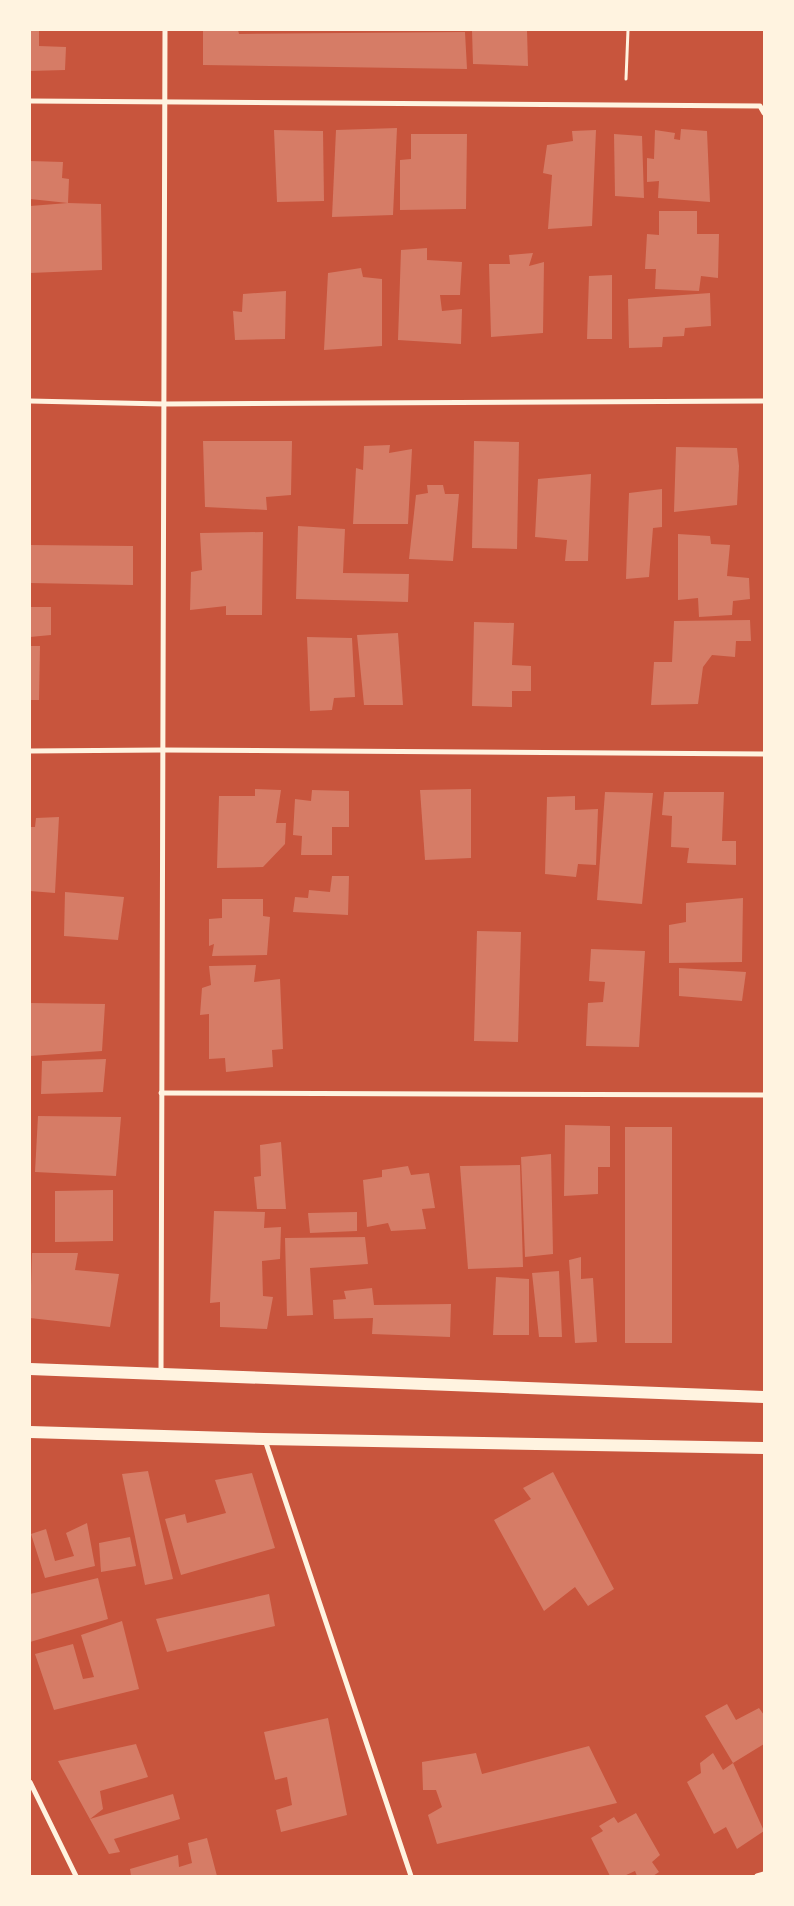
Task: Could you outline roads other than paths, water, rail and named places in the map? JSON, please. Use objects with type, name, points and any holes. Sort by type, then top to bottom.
[{"type":"main road","points":[[30,1368],[764,1396]]},
{"type":"main road","points":[[30,1432],[264,1439],[764,1448]]},
{"type":"street","points":[[161,1374],[165,30]]},
{"type":"street","points":[[30,101],[760,106],[764,113]]},
{"type":"street","points":[[30,401],[164,404],[764,401]]},
{"type":"street","points":[[30,752],[162,750],[764,754]]},
{"type":"street","points":[[161,1093],[764,1095]]},
{"type":"street","points":[[264,1439],[411,1876]]},
{"type":"street","points":[[30,1782],[76,1876]]},
{"type":"street","points":[[757,1876],[764,1874]]}]
